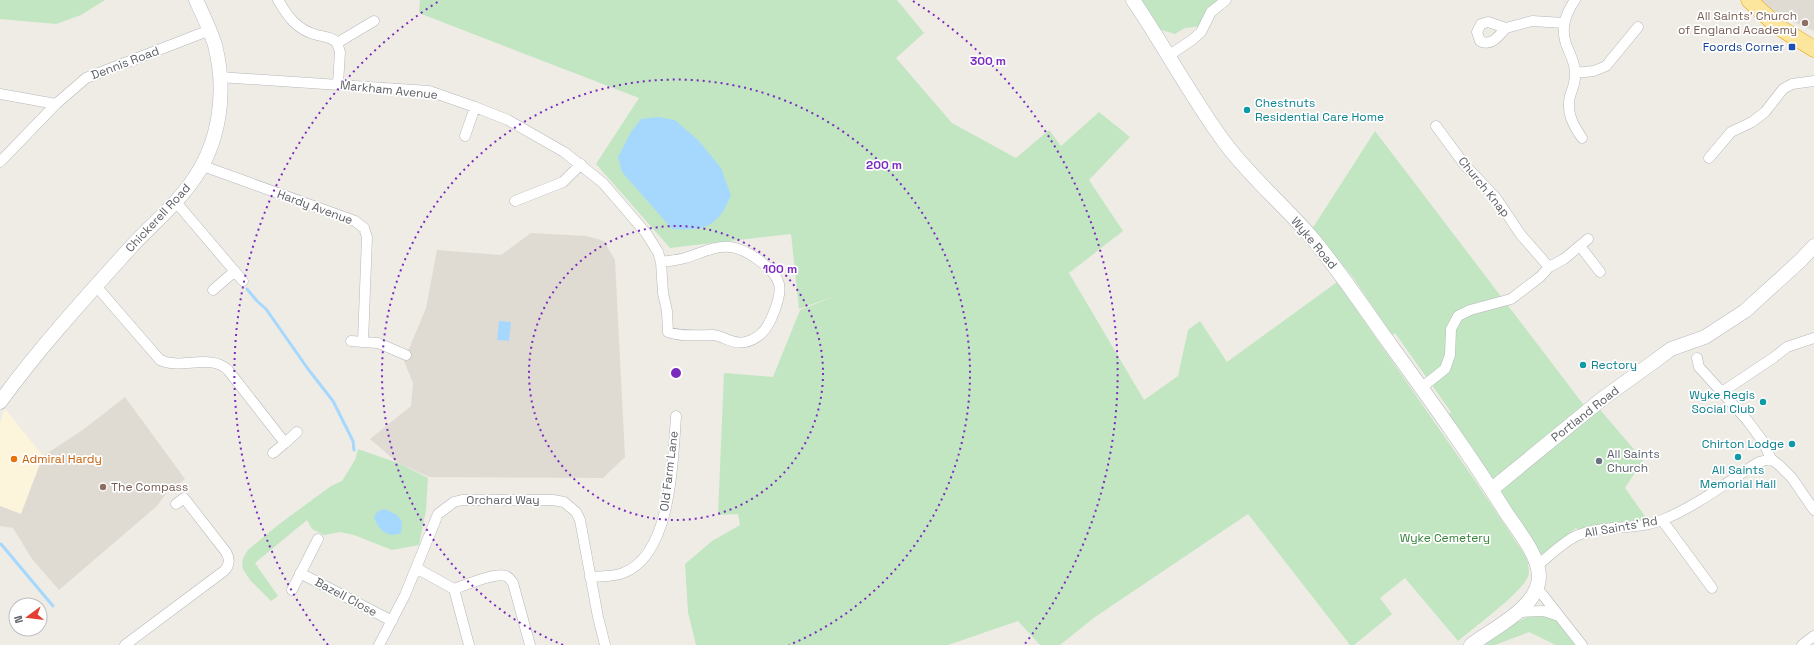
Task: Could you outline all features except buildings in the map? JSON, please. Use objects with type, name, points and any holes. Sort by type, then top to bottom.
[{"type":"highway","points":[[1749,0],[1777,26],[1814,50]]},
{"type":"main road","name":"Chickerell Road","points":[[0,402],[50,338],[132,246],[175,201],[203,166],[213,141],[218,116],[219,77],[215,45],[210,30],[196,0]]},
{"type":"main road","name":"Wyke Road","points":[[1133,0],[1225,143],[1249,173],[1313,240],[1337,270],[1492,489],[1531,553],[1537,566]]},
{"type":"main road","name":"Portland Road","points":[[1492,489],[1602,399],[1671,349],[1705,337],[1745,311],[1801,260],[1814,246]]},
{"type":"main road","points":[[1471,645],[1518,612],[1531,598],[1536,590],[1538,580],[1537,566]]},
{"type":"street","points":[[278,0],[291,20],[300,29],[311,34],[332,39],[337,43],[340,52],[338,84]]},
{"type":"street","points":[[1168,56],[1201,32],[1211,12],[1226,0]]},
{"type":"street","points":[[1575,0],[1566,14],[1564,23],[1564,41],[1573,60],[1576,73],[1568,109],[1573,125],[1582,138]]},
{"type":"street","points":[[337,43],[374,21]]},
{"type":"street","points":[[1506,28],[1532,21],[1564,23]]},
{"type":"street","points":[[1576,73],[1594,71],[1606,66],[1638,27]]},
{"type":"street","name":"Dennis Road","points":[[0,162],[56,104],[86,78],[210,30]]},
{"type":"street","name":"Markham Avenue","points":[[219,77],[429,91],[508,120],[564,152],[581,164],[603,183],[646,232],[658,252],[661,262],[668,332],[682,336],[716,336],[737,343],[744,343],[753,340],[762,333],[770,322],[778,299],[779,282],[770,269],[756,258],[729,246],[709,250],[684,258],[661,262]]},
{"type":"street","points":[[1710,158],[1731,132],[1752,122],[1765,112],[1783,89],[1792,84],[1814,81]]},
{"type":"street","points":[[0,94],[56,104]]},
{"type":"street","points":[[465,136],[476,107]]},
{"type":"street","name":"Church Knap","points":[[1436,126],[1464,164],[1496,198],[1521,235],[1549,267]]},
{"type":"street","points":[[515,201],[563,182],[581,164]]},
{"type":"street","name":"Hardy Avenue","points":[[203,166],[355,221],[362,225],[367,237],[363,342]]},
{"type":"street","points":[[175,201],[243,280]]},
{"type":"street","points":[[1421,388],[1445,369],[1450,355],[1451,329],[1458,316],[1470,310],[1512,299],[1540,277],[1549,267],[1564,259],[1588,239]]},
{"type":"street","points":[[1580,246],[1600,272]]},
{"type":"street","points":[[213,290],[235,271]]},
{"type":"street","points":[[96,286],[160,360],[170,363],[217,363],[225,368],[285,443]]},
{"type":"street","points":[[1722,392],[1787,347],[1814,338]]},
{"type":"street","points":[[351,342],[378,343],[406,355]]},
{"type":"street","points":[[1697,358],[1699,367],[1722,392],[1764,443],[1771,459],[1779,464],[1792,478],[1814,510]]},
{"type":"street","name":"Old Farm Lane","points":[[590,577],[623,573],[639,564],[660,530],[667,507],[676,416]]},
{"type":"street","points":[[273,453],[297,432]]},
{"type":"street","name":"All Saints' Rd","points":[[1537,566],[1575,536],[1598,530],[1638,526],[1662,520],[1692,505],[1759,462],[1771,459]]},
{"type":"street","points":[[125,645],[224,571],[228,565],[229,558],[226,552],[183,498]]},
{"type":"street","name":"Orchard Way","points":[[379,645],[405,595],[438,514],[454,502],[462,500],[553,500],[564,502],[576,512],[580,520],[604,645]]},
{"type":"street","points":[[1662,520],[1712,588]]},
{"type":"street","name":"Bazell Close","points":[[292,590],[318,539]]},
{"type":"street","points":[[416,568],[454,589],[469,645]]},
{"type":"street","name":"Bazell Close","points":[[300,573],[392,622]]},
{"type":"street","points":[[454,589],[497,575],[506,576],[513,582],[530,645]]},
{"type":"street","points":[[1536,590],[1542,594],[1582,645]]},
{"type":"street","points":[[1518,612],[1544,610],[1561,617]]},
{"type":"street","points":[[1802,645],[1814,636]]},
{"type":"shaded area","name":"All Saints' Church of England Academy","points":[[1758,0],[1814,0],[1814,31],[1776,14]]},
{"type":"shaded area","points":[[531,233],[587,236],[604,241],[615,260],[625,457],[603,478],[429,477],[398,463],[370,439],[411,406],[413,383],[404,361],[426,308],[437,250],[501,255]]},
{"type":"shaded area","name":"The Compass","points":[[125,397],[185,479],[165,495],[157,506],[59,590],[32,559],[13,528],[0,526],[0,506],[21,514],[43,456],[84,429]]},
{"type":"shaded area","points":[[5,409],[43,456],[21,514],[0,506],[0,423]]},
{"type":"green space","points":[[0,0],[105,0],[81,15],[56,24],[0,19]]},
{"type":"green space","name":"Wyke Cemetery","points":[[420,0],[897,0],[924,33],[896,58],[952,123],[1016,158],[1049,130],[1061,146],[1099,112],[1130,137],[1089,180],[1123,231],[1069,273],[1144,400],[1178,376],[1188,330],[1200,321],[1227,362],[1337,282],[1525,555],[1529,570],[1527,579],[1514,594],[1485,620],[1458,641],[1405,578],[1380,598],[1392,614],[1354,645],[1350,645],[1248,514],[1095,617],[1060,645],[1040,645],[1018,621],[948,645],[696,645],[688,612],[685,564],[712,541],[740,525],[738,514],[718,515],[724,373],[773,377],[800,310],[835,296],[799,309],[791,234],[670,248],[596,164],[639,98],[419,13]]},
{"type":"green space","points":[[1137,0],[1223,0],[1202,26],[1185,28],[1175,34],[1155,28]]},
{"type":"green space","points":[[1375,131],[1586,408],[1597,406],[1643,460],[1625,488],[1647,519],[1579,530],[1576,528],[1541,555],[1448,415],[1451,412],[1395,333],[1392,335],[1352,276],[1312,229]]},
{"type":"green space","points":[[358,449],[398,463],[428,478],[426,510],[419,545],[392,550],[354,535],[340,532],[324,535],[312,529],[307,520],[255,563],[278,596],[271,601],[250,580],[244,571],[242,566],[243,558],[248,550],[278,525],[331,486],[342,481],[355,460]]},
{"type":"green space","points":[[1533,614],[1551,617],[1558,622],[1576,645],[1556,645],[1529,632],[1495,645],[1486,645],[1485,642],[1513,624]]},
{"type":"water","points":[[658,117],[675,120],[699,141],[721,168],[731,195],[721,214],[709,225],[694,229],[672,229],[622,172],[618,157],[631,132],[641,119]]},
{"type":"water","points":[[499,321],[511,322],[509,341],[497,340]]},
{"type":"water","points":[[385,509],[397,515],[402,521],[401,533],[392,535],[380,529],[374,517],[378,511]]},
{"type":"waterway","points":[[247,289],[266,309],[308,369],[333,401],[353,441],[354,450]]},
{"type":"waterway","points":[[1,544],[53,606]]},
{"type":"place","name":"All Saints' Church of England Academy","points":[[1805,23]]},
{"type":"place","name":"Foords Corner","points":[[1792,47]]},
{"type":"place","name":"Chestnuts Residential Care Home","points":[[1247,110]]},
{"type":"place","name":"Rectory","points":[[1583,365]]},
{"type":"place","name":"Wyke Regis Social Club","points":[[1763,402]]},
{"type":"place","name":"Chirton Lodge","points":[[1792,444]]},
{"type":"place","name":"All Saints Memorial Hall","points":[[1738,457]]},
{"type":"place","name":"Admiral Hardy","points":[[14,459]]},
{"type":"place","name":"All Saints Church","points":[[1599,461]]},
{"type":"place","name":"The Compass","points":[[103,487]]}]
